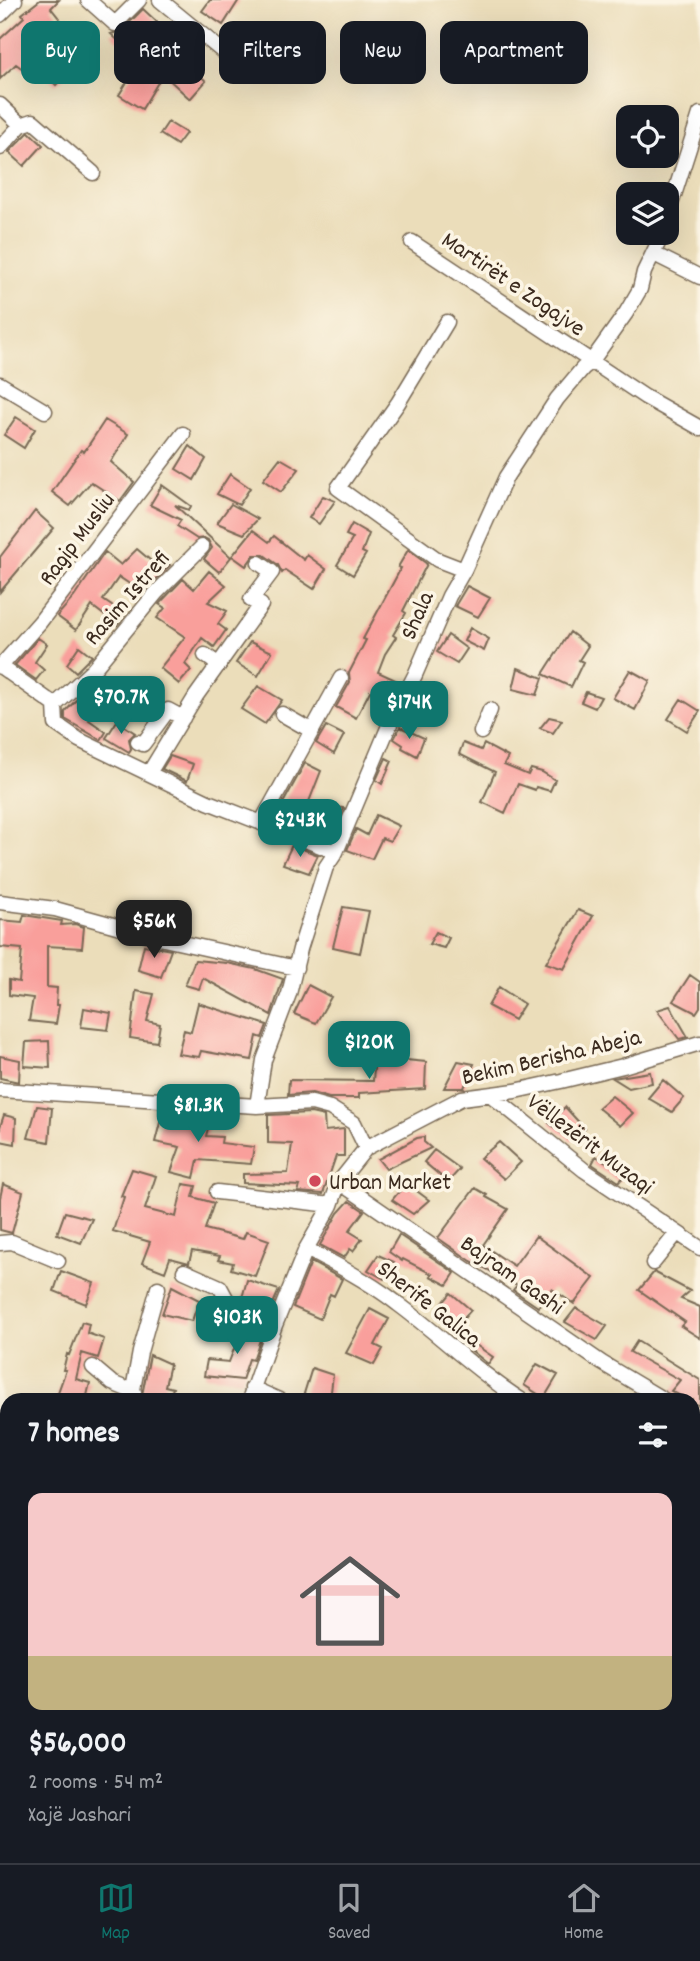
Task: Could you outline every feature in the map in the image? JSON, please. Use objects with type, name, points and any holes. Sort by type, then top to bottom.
[{"type":"street","points":[[0,15],[15,0]]},
{"type":"street","points":[[88,0],[115,24],[139,0]]},
{"type":"street","points":[[160,0],[219,48]]},
{"type":"street","points":[[0,105],[21,125]]},
{"type":"street","points":[[678,182],[700,114]]},
{"type":"street","points":[[0,148],[21,125],[33,121],[93,173]]},
{"type":"street","name":"Martirët e Zogajve","points":[[412,242],[591,362]]},
{"type":"street","name":"Shala","points":[[257,1106],[264,1060],[279,1022],[326,867],[336,852],[388,728],[415,675],[449,596],[464,570],[506,477],[557,399],[591,362],[626,313],[640,289],[644,272],[658,245]]},
{"type":"street","points":[[654,254],[700,277]]},
{"type":"street","points":[[447,323],[398,403],[338,488],[438,560],[464,570]]},
{"type":"street","points":[[591,362],[700,428]]},
{"type":"street","points":[[0,384],[45,411]]},
{"type":"street","name":"Ragip Musliu","points":[[0,666],[40,622],[183,434]]},
{"type":"street","name":"Rasim Istrefi","points":[[55,705],[93,670],[156,593],[202,547]]},
{"type":"street","points":[[149,773],[183,718],[261,605],[251,600],[272,572],[259,563]]},
{"type":"street","points":[[205,655],[219,666]]},
{"type":"street","points":[[0,666],[55,705],[56,724],[79,740],[208,802],[336,852]]},
{"type":"street","points":[[261,823],[341,678]]},
{"type":"street","points":[[138,742],[143,744],[168,710],[183,718]]},
{"type":"street","points":[[481,732],[489,710]]},
{"type":"street","points":[[282,714],[312,731]]},
{"type":"street","points":[[0,902],[55,909],[164,939],[296,968]]},
{"type":"street","name":"Bekim Berisha Abeja","points":[[251,1393],[306,1249],[331,1205],[339,1182],[366,1148],[462,1098],[491,1095],[623,1066],[700,1043]]},
{"type":"street","points":[[0,1090],[257,1106],[312,1103],[330,1108],[354,1124],[366,1148]]},
{"type":"street","name":"Vëllezërit Muzaqi","points":[[491,1095],[584,1170],[700,1248]]},
{"type":"street","name":"Bajram Gashi","points":[[339,1182],[602,1363],[652,1393]]},
{"type":"street","points":[[216,1192],[331,1205]]},
{"type":"street","points":[[653,1262],[677,1233]]},
{"type":"street","points":[[6,1243],[58,1261]]},
{"type":"street","name":"Sherife Galica","points":[[306,1249],[354,1273],[511,1393]]},
{"type":"street","points":[[184,1270],[220,1287],[227,1300],[252,1317],[275,1325]]},
{"type":"street","points":[[133,1393],[140,1352],[158,1288]]},
{"type":"street","points":[[93,1367],[128,1393]]},
{"type":"building","points":[[40,0],[59,0],[51,8],[61,21],[21,21],[21,68],[16,64],[0,79],[0,39],[24,17],[22,14]]},
{"type":"building","points":[[210,0],[239,0],[226,21],[219,22],[202,11]]},
{"type":"building","points":[[143,9],[156,21],[131,21]]},
{"type":"building","points":[[126,84],[157,84],[142,109],[119,95]]},
{"type":"building","points":[[174,84],[203,84],[190,99]]},
{"type":"building","points":[[168,122],[186,133],[177,145],[160,134]]},
{"type":"building","points":[[29,132],[43,145],[24,166],[9,152]]},
{"type":"building","points":[[16,417],[35,429],[24,448],[4,435]]},
{"type":"building","points":[[105,420],[128,434],[111,462],[134,482],[120,501],[91,482],[70,506],[52,492]]},
{"type":"building","points":[[190,446],[206,459],[194,480],[176,469]]},
{"type":"building","points":[[280,458],[299,469],[281,492],[263,480]]},
{"type":"building","points":[[230,474],[250,488],[239,505],[217,494]]},
{"type":"building","points":[[162,485],[191,506],[189,510],[175,505],[231,557],[219,572],[204,559],[212,548],[208,540],[197,539],[177,526],[181,520],[150,505]]},
{"type":"building","points":[[323,496],[335,501],[319,524],[309,518]]},
{"type":"building","points":[[231,504],[258,519],[244,534],[217,523]]},
{"type":"building","points":[[35,511],[54,528],[0,592],[0,557]]},
{"type":"building","points":[[352,524],[369,534],[362,552],[366,554],[353,575],[337,565],[353,538],[346,535]]},
{"type":"building","points":[[253,530],[269,542],[274,536],[304,560],[307,555],[326,569],[314,589],[285,570],[282,573],[278,565],[264,555],[254,555],[246,566],[232,556]]},
{"type":"building","points":[[137,549],[156,565],[162,558],[170,565],[143,593],[119,577],[103,600],[125,615],[117,625],[92,606],[76,630],[57,616],[74,597],[105,552],[121,565]]},
{"type":"building","points":[[408,550],[427,564],[403,611],[406,613],[393,635],[396,637],[378,672],[400,682],[392,699],[370,691],[356,718],[336,707],[350,682],[349,673],[366,640],[363,639]]},
{"type":"building","points":[[209,571],[226,585],[208,602],[227,611],[218,624],[226,630],[214,647],[202,638],[185,664],[191,670],[179,684],[160,668],[185,637],[157,618],[165,608],[159,604],[183,579],[194,589]]},
{"type":"building","points":[[467,586],[490,598],[478,617],[455,606]]},
{"type":"building","points":[[470,628],[489,639],[484,651],[464,641]]},
{"type":"building","points":[[570,632],[588,646],[579,660],[583,662],[571,687],[543,674]]},
{"type":"building","points":[[448,635],[467,649],[457,664],[437,652]]},
{"type":"building","points":[[38,638],[47,644],[35,662],[44,670],[36,680],[15,665]]},
{"type":"building","points":[[250,642],[272,652],[258,676],[236,663]]},
{"type":"building","points":[[79,646],[92,656],[76,672],[67,664]]},
{"type":"building","points":[[518,668],[543,678],[537,695],[513,689]]},
{"type":"building","points":[[630,670],[650,681],[635,710],[613,698]]},
{"type":"building","points":[[421,685],[444,696],[435,715],[411,704]]},
{"type":"building","points":[[258,686],[282,700],[265,724],[241,709]]},
{"type":"building","points":[[85,690],[101,703],[89,720],[106,732],[101,740],[65,719],[65,712]]},
{"type":"building","points":[[586,692],[601,697],[595,708],[581,702]]},
{"type":"building","points":[[681,699],[700,711],[687,731],[668,719]]},
{"type":"building","points":[[549,717],[562,720],[553,733],[540,728]]},
{"type":"building","points":[[117,721],[135,733],[129,739],[129,752],[106,738]]},
{"type":"building","points":[[326,726],[344,735],[334,754],[316,743]]},
{"type":"building","points":[[400,727],[424,738],[417,756],[402,748],[403,745],[394,739]]},
{"type":"building","points":[[463,743],[481,750],[484,744],[508,757],[504,765],[528,775],[531,769],[542,772],[555,780],[550,791],[536,787],[535,790],[518,784],[505,813],[482,802],[495,772],[459,754]]},
{"type":"building","points":[[170,756],[193,764],[187,781],[162,769]]},
{"type":"building","points":[[386,758],[392,761],[382,784],[376,780]]},
{"type":"building","points":[[305,763],[321,771],[299,827],[275,818]]},
{"type":"building","points":[[335,807],[344,808],[331,840],[324,837]]},
{"type":"building","points":[[376,815],[399,826],[390,841],[382,838],[372,859],[347,850],[356,829],[367,835]]},
{"type":"building","points":[[292,845],[318,855],[309,873],[283,864]]},
{"type":"building","points":[[343,907],[369,911],[360,953],[333,947]]},
{"type":"building","points":[[578,910],[593,916],[564,969],[546,963]]},
{"type":"building","points":[[24,915],[62,921],[61,925],[75,924],[84,927],[82,948],[47,946],[47,987],[57,988],[56,1005],[59,1005],[56,1024],[29,1021],[33,998],[9,995],[9,980],[19,982],[22,949],[0,947],[0,920],[22,922]]},
{"type":"building","points":[[436,932],[449,938],[444,948],[429,944]]},
{"type":"building","points":[[144,945],[171,950],[161,977],[138,970]]},
{"type":"building","points":[[195,960],[255,969],[283,979],[271,1015],[203,978],[199,989],[185,985]]},
{"type":"building","points":[[690,975],[700,982],[700,1007],[696,1013],[673,1001]]},
{"type":"building","points":[[308,985],[331,997],[316,1023],[294,1014]]},
{"type":"building","points":[[499,987],[524,1004],[514,1020],[488,1006]]},
{"type":"building","points":[[136,991],[154,994],[147,1021],[160,1024],[157,1042],[130,1038]]},
{"type":"building","points":[[198,1003],[267,1025],[262,1038],[257,1036],[252,1060],[201,1051],[199,1057],[178,1054],[184,1030],[191,1032]]},
{"type":"building","points":[[670,1006],[688,1037],[679,1039],[657,1010]]},
{"type":"building","points":[[84,1008],[111,1013],[108,1030],[81,1027]]},
{"type":"building","points":[[49,1041],[50,1068],[24,1066],[26,1042]]},
{"type":"building","points":[[0,1056],[20,1060],[19,1082],[0,1078]]},
{"type":"building","points":[[375,1057],[426,1062],[425,1089],[359,1093],[359,1098],[329,1098],[312,1093],[288,1095],[289,1080],[373,1081]]},
{"type":"building","points":[[458,1061],[474,1064],[464,1088],[444,1088]]},
{"type":"building","points":[[650,1072],[652,1083],[629,1088],[613,1078]]},
{"type":"building","points":[[663,1080],[684,1098],[672,1112],[648,1098]]},
{"type":"building","points":[[612,1096],[633,1113],[620,1126],[598,1108]]},
{"type":"building","points":[[37,1106],[52,1108],[49,1142],[28,1138]]},
{"type":"building","points":[[565,1107],[585,1129],[571,1141],[549,1123]]},
{"type":"building","points":[[311,1113],[324,1116],[325,1131],[344,1129],[344,1156],[336,1156],[323,1194],[298,1192],[300,1186],[243,1183],[243,1174],[288,1173],[292,1144],[268,1143],[268,1115]]},
{"type":"building","points":[[189,1114],[211,1117],[206,1136],[222,1137],[221,1143],[254,1147],[251,1164],[198,1160],[194,1178],[171,1172],[180,1147],[155,1142],[162,1115],[188,1119]]},
{"type":"building","points":[[4,1115],[16,1118],[15,1144],[0,1141],[0,1127]]},
{"type":"building","points":[[424,1137],[424,1142],[431,1148],[386,1169],[378,1159],[417,1138]]},
{"type":"building","points":[[499,1142],[521,1162],[504,1179],[480,1158]]},
{"type":"building","points":[[434,1150],[460,1169],[448,1182],[424,1162]]},
{"type":"building","points":[[596,1156],[626,1174],[619,1182],[592,1164]]},
{"type":"building","points":[[132,1169],[156,1176],[145,1209],[176,1217],[183,1184],[196,1186],[193,1197],[214,1203],[205,1229],[243,1239],[246,1232],[269,1240],[255,1276],[231,1269],[233,1263],[218,1260],[220,1256],[192,1251],[189,1263],[170,1258],[165,1272],[142,1263],[150,1242],[113,1231],[124,1197],[121,1196]]},
{"type":"building","points":[[406,1183],[429,1200],[413,1214],[392,1200]]},
{"type":"building","points":[[3,1184],[23,1192],[12,1233],[0,1230]]},
{"type":"building","points":[[475,1188],[508,1209],[483,1245],[514,1266],[536,1236],[594,1278],[574,1304],[552,1289],[538,1307],[513,1290],[517,1285],[471,1261],[438,1238]]},
{"type":"building","points":[[349,1201],[364,1211],[349,1231],[362,1239],[344,1258],[320,1245],[338,1213]]},
{"type":"building","points":[[65,1212],[92,1219],[81,1243],[57,1234]]},
{"type":"building","points":[[399,1235],[455,1273],[447,1285],[430,1276],[432,1274],[389,1252]]},
{"type":"building","points":[[378,1255],[394,1262],[384,1279],[368,1270]]},
{"type":"building","points":[[311,1262],[342,1279],[334,1296],[330,1294],[320,1319],[293,1307]]},
{"type":"building","points":[[61,1271],[94,1283],[86,1304],[54,1291]]},
{"type":"building","points":[[654,1272],[690,1291],[681,1299],[700,1307],[700,1338],[681,1326],[685,1322],[639,1290]]},
{"type":"building","points":[[247,1280],[279,1290],[269,1313],[242,1298]]},
{"type":"building","points":[[172,1286],[199,1300],[192,1321],[162,1314]]},
{"type":"building","points":[[451,1293],[471,1310],[458,1325],[437,1310]]},
{"type":"building","points":[[576,1308],[607,1326],[597,1340],[565,1322]]},
{"type":"building","points":[[370,1309],[389,1319],[375,1345],[383,1349],[374,1365],[346,1353]]},
{"type":"building","points":[[82,1322],[89,1324],[87,1333],[104,1339],[98,1358],[82,1353],[76,1379],[90,1383],[88,1393],[58,1393],[66,1370],[63,1370],[67,1354],[69,1355]]},
{"type":"building","points":[[244,1323],[263,1331],[253,1360],[249,1359],[242,1380],[204,1376],[207,1360],[229,1362]]},
{"type":"building","points":[[463,1336],[493,1357],[488,1364],[460,1341]]},
{"type":"building","points":[[637,1341],[700,1380],[700,1393],[671,1391],[680,1380],[630,1352]]},
{"type":"building","points":[[150,1355],[170,1364],[165,1386],[173,1388],[171,1393],[142,1393]]},
{"type":"building","points":[[537,1364],[558,1375],[547,1393],[536,1393],[524,1385]]},
{"type":"building","points":[[312,1368],[333,1375],[331,1393],[304,1393]]},
{"type":"place","name":"Urban Market","points":[[315,1181]]}]
